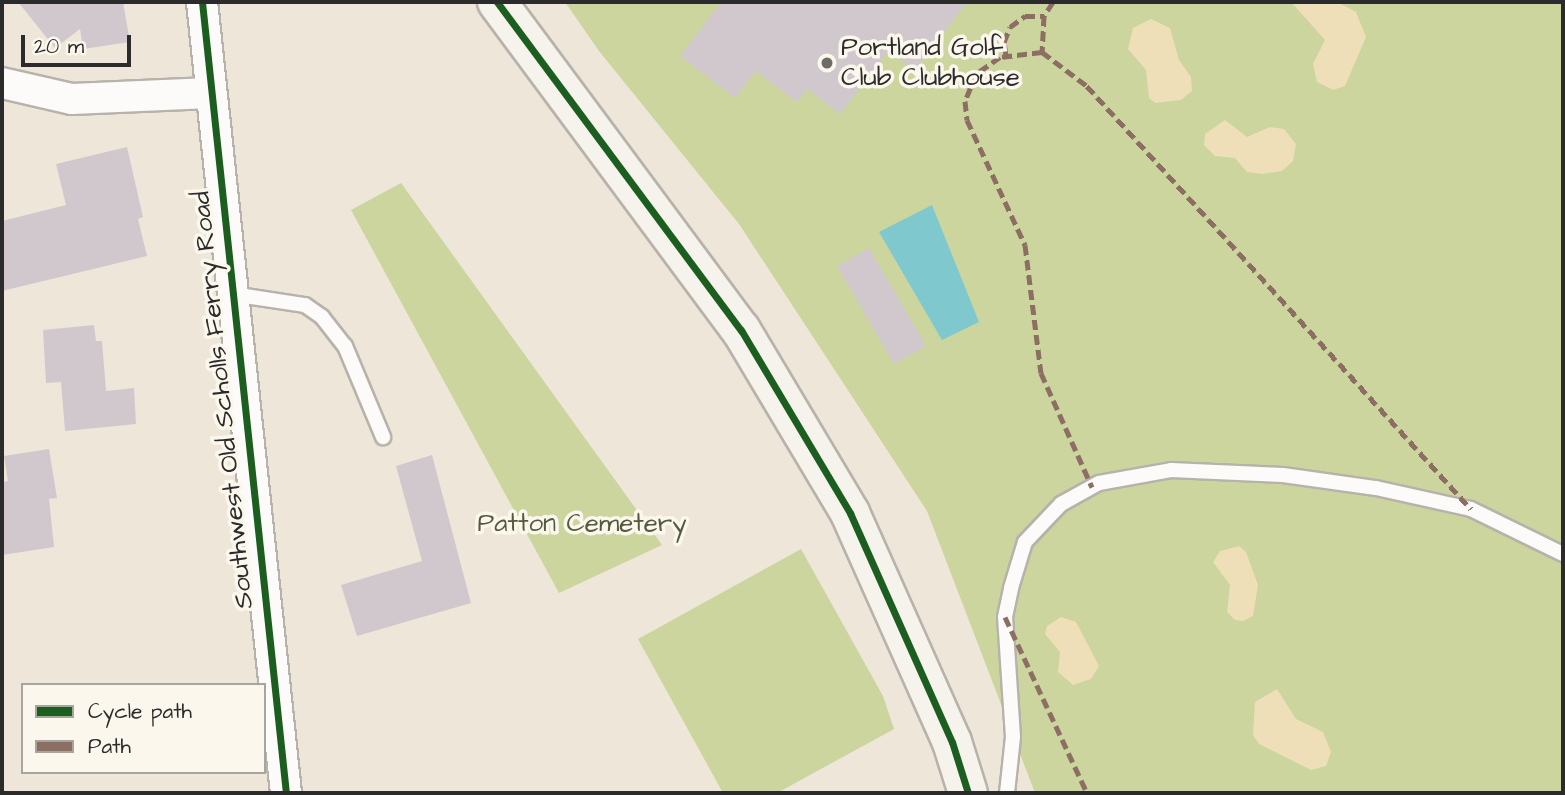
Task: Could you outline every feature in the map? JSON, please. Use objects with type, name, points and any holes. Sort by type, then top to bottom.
[{"type":"main road","points":[[497,2],[741,330],[850,513],[952,742],[968,793]]},
{"type":"street","name":"Southwest Old Scholls Ferry Road","points":[[202,2],[286,793]]},
{"type":"street","points":[[2,83],[72,99],[210,93]]},
{"type":"lane","points":[[232,294],[305,305],[322,317],[345,346],[383,437]]},
{"type":"lane","points":[[1007,793],[1013,737],[1005,617],[1011,588],[1025,542],[1061,504],[1099,484],[1171,470],[1283,475],[1376,488],[1471,509],[1563,554]]},
{"type":"green space","points":[[565,2],[1563,2],[1563,793],[1035,793],[927,511],[739,224],[599,51]]},
{"type":"green space","name":"Patton Cemetery","points":[[401,183],[662,545],[559,593],[351,210]]},
{"type":"green space","points":[[801,549],[883,696],[894,729],[777,793],[723,793],[638,639]]},
{"type":"sand","points":[[1291,2],[1337,2],[1356,12],[1366,37],[1345,86],[1333,90],[1317,82],[1313,64],[1325,40]]},
{"type":"sand","points":[[1151,19],[1170,28],[1179,60],[1191,77],[1192,91],[1181,100],[1155,103],[1149,98],[1146,70],[1128,49],[1133,28]]},
{"type":"sand","points":[[1225,120],[1247,137],[1270,127],[1284,129],[1296,144],[1293,161],[1282,171],[1262,174],[1247,172],[1235,158],[1215,156],[1204,145],[1205,134]]},
{"type":"sand","points":[[1239,546],[1246,552],[1258,585],[1253,616],[1243,621],[1235,620],[1227,612],[1230,585],[1213,562],[1220,551]]},
{"type":"sand","points":[[1061,617],[1076,622],[1099,666],[1091,679],[1073,685],[1058,672],[1060,652],[1045,634],[1047,626]]},
{"type":"sand","points":[[1277,689],[1296,719],[1323,732],[1331,752],[1326,766],[1311,770],[1259,744],[1253,735],[1255,702]]},
{"type":"water","points":[[932,205],[979,322],[942,340],[879,232]]},
{"type":"building","points":[[18,2],[123,2],[130,42],[83,49],[80,29],[55,48]]},
{"type":"building","name":"Portland Golf Club Clubhouse","points":[[721,2],[967,2],[915,70],[889,50],[840,114],[807,89],[797,102],[756,71],[735,98],[680,56]]},
{"type":"building","points":[[127,147],[143,217],[138,219],[147,256],[2,291],[2,221],[66,205],[56,164]]},
{"type":"building","points":[[869,248],[926,346],[894,364],[837,266]]},
{"type":"building","points":[[94,325],[96,341],[102,341],[106,391],[134,388],[136,424],[65,431],[61,382],[46,383],[43,330]]},
{"type":"building","points":[[49,449],[57,498],[49,499],[54,547],[2,555],[2,482],[8,481],[4,456]]},
{"type":"building","points":[[432,455],[471,603],[357,636],[341,585],[422,561],[396,466]]},
{"type":"marked path","points":[[1053,2],[1044,16],[1042,52],[1000,57],[976,74],[965,101],[967,120],[1025,245],[1041,373],[1092,487]]},
{"type":"marked path","points":[[1006,55],[1004,42],[1010,27],[1025,16],[1044,16]]},
{"type":"marked path","points":[[1042,52],[1087,86],[1471,509]]},
{"type":"marked path","points":[[1005,617],[1087,793]]},
{"type":"cycle path","points":[[202,2],[286,793]]},
{"type":"cycle path","points":[[497,2],[741,330],[850,513],[952,742],[968,793]]},
{"type":"place","name":"Portland Golf Club Clubhouse","points":[[827,63]]}]
